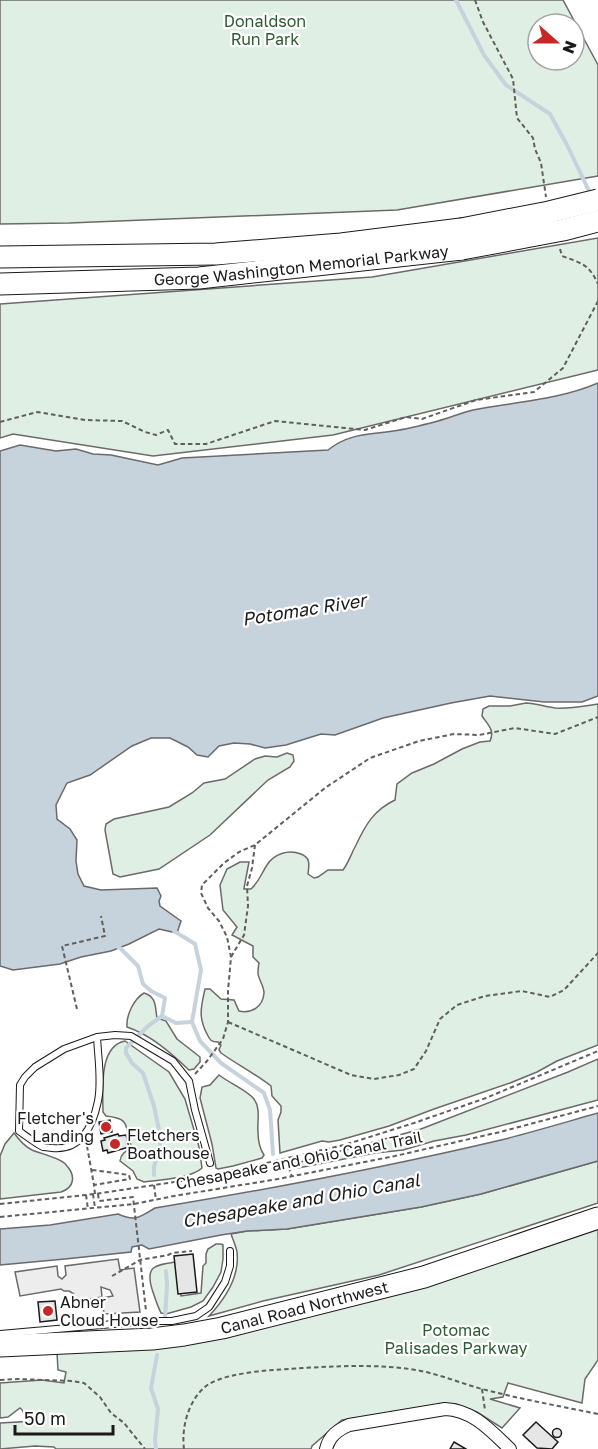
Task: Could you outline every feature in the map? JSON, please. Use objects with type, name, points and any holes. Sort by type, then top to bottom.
[{"type":"highway","name":"George Washington Memorial Parkway","points":[[0,284],[199,278],[461,239],[549,212],[598,200]]},
{"type":"highway","name":"George Washington Memorial Parkway","points":[[0,257],[216,254],[340,244],[461,239],[563,230],[598,221]]},
{"type":"highway","name":"Canal Road Northwest","points":[[0,1346],[152,1339],[222,1328],[424,1277],[598,1218]]},
{"type":"street","points":[[326,1449],[328,1441],[339,1430],[354,1424],[441,1409],[453,1409],[476,1419],[510,1449]]},
{"type":"lane","points":[[97,1037],[98,1099],[93,1120],[85,1134],[75,1144],[61,1149],[43,1147],[19,1131],[20,1085],[35,1067],[64,1049],[97,1037],[131,1036],[172,1061],[189,1081],[210,1163]]},
{"type":"lane","points":[[0,1334],[147,1321],[162,1322],[196,1316],[209,1306],[225,1282],[230,1266],[230,1251]]},
{"type":"path","points":[[475,0],[483,22],[513,80],[517,118],[533,138],[541,163],[547,198]]},
{"type":"path","points":[[560,248],[562,256],[587,266],[598,284]]},
{"type":"path","points":[[0,422],[37,412],[85,420],[122,420],[156,435],[168,430],[176,444],[206,444],[275,421],[365,430],[406,417],[422,419],[476,400],[534,392],[563,368],[598,301]]},
{"type":"path","points":[[189,1081],[221,1043],[228,1022],[231,957],[227,937],[219,921],[208,908],[201,892],[202,885],[224,863],[239,852],[255,845],[325,788],[370,758],[419,741],[454,734],[479,735],[515,728],[555,734],[598,717]]},
{"type":"path","points":[[231,957],[244,935],[248,886],[255,845]]},
{"type":"path","points":[[77,1009],[62,946],[105,936],[101,916]]},
{"type":"path","points":[[228,1022],[351,1075],[374,1079],[399,1076],[414,1069],[426,1051],[441,1019],[457,1005],[485,996],[522,991],[550,997],[564,990],[598,953]]},
{"type":"path","points":[[0,1204],[96,1194],[201,1178],[344,1145],[486,1098],[598,1051]]},
{"type":"path","name":"Chesapeake and Ohio Canal Trail","points":[[0,1217],[134,1204],[292,1177],[453,1142],[598,1106]]},
{"type":"path","points":[[85,1134],[99,1201],[133,1197],[147,1321]]},
{"type":"path","points":[[286,1158],[292,1177]]},
{"type":"path","points":[[92,1170],[129,1175],[130,1179],[94,1185]]},
{"type":"path","points":[[154,1185],[156,1200]]},
{"type":"path","points":[[95,1208],[96,1194]]},
{"type":"path","points":[[86,1195],[88,1209]]},
{"type":"path","points":[[112,1276],[140,1260],[192,1251]]},
{"type":"path","points":[[184,1449],[182,1438],[191,1407],[197,1395],[207,1386],[223,1377],[274,1370],[378,1366],[418,1370],[482,1389],[598,1414]]},
{"type":"path","points":[[0,1380],[84,1383],[100,1398],[111,1413],[124,1423],[145,1449]]},
{"type":"path","points":[[482,1389],[488,1428]]},
{"type":"green space","name":"Donaldson Run Park","points":[[0,0],[563,0],[569,12],[526,12],[526,72],[586,72],[586,43],[598,65],[598,176],[397,210],[0,224]]},
{"type":"green space","points":[[598,238],[598,370],[333,435],[153,456],[13,434],[0,438],[0,304],[372,277]]},
{"type":"green space","points":[[526,703],[560,708],[598,704],[598,1045],[510,1083],[389,1126],[340,1140],[322,1141],[280,1153],[278,1120],[281,1106],[272,1096],[271,1086],[221,1053],[219,1050],[221,1045],[210,1039],[201,1017],[205,989],[210,989],[221,999],[234,1000],[239,1011],[243,1012],[259,1006],[264,993],[258,974],[259,963],[253,957],[253,946],[232,935],[237,927],[223,910],[220,885],[227,869],[240,862],[249,862],[244,889],[251,889],[270,861],[286,852],[301,854],[306,858],[309,862],[308,874],[314,878],[328,870],[343,870],[371,818],[381,808],[395,800],[397,784],[412,773],[462,749],[490,741],[491,731],[482,716],[483,709],[489,706]]},
{"type":"green space","points":[[287,753],[293,755],[294,761],[290,767],[268,780],[210,835],[159,869],[120,877],[113,874],[105,830],[106,824],[114,819],[169,807],[204,783],[225,779],[255,759],[265,756],[277,757]]},
{"type":"green space","points":[[144,993],[153,1000],[157,1018],[166,1021],[177,1039],[200,1057],[200,1062],[194,1069],[189,1070],[168,1051],[136,1030],[127,1027],[131,1008]]},
{"type":"green space","points":[[125,1041],[169,1072],[185,1099],[199,1147],[202,1168],[197,1171],[175,1178],[144,1182],[137,1179],[133,1171],[120,1161],[123,1154],[132,1148],[124,1122],[115,1117],[106,1116],[103,1112],[103,1082],[106,1060],[110,1051]]},
{"type":"green space","points":[[598,1059],[598,1100],[403,1150],[293,1167],[293,1164],[421,1129]]},
{"type":"green space","points":[[219,1075],[254,1099],[258,1111],[259,1141],[264,1155],[262,1158],[218,1169],[200,1098],[202,1087],[210,1085]]},
{"type":"green space","points":[[14,1133],[29,1148],[64,1163],[72,1174],[69,1188],[61,1192],[0,1199],[0,1156],[5,1144]]},
{"type":"green space","points":[[598,1161],[598,1203],[379,1275],[263,1301],[209,1316],[226,1295],[234,1279],[237,1252],[231,1234],[287,1229],[421,1207],[481,1194]]},
{"type":"green space","name":"Potomac Palisades Parkway","points":[[598,1227],[598,1360],[585,1379],[582,1403],[508,1383],[503,1397],[490,1399],[520,1408],[502,1428],[477,1412],[456,1404],[342,1420],[311,1449],[56,1449],[35,1446],[0,1449],[0,1423],[35,1421],[25,1415],[20,1408],[8,1417],[0,1418],[0,1383],[42,1380],[64,1383],[66,1372],[58,1370],[57,1353],[127,1348]]},
{"type":"green space","points":[[216,1244],[223,1245],[221,1272],[203,1301],[191,1307],[166,1314],[161,1313],[150,1281],[153,1268],[175,1262],[181,1296],[201,1293],[206,1254],[208,1249]]},
{"type":"shaded area","points":[[118,1259],[120,1270],[134,1268],[140,1312],[104,1314],[102,1298],[113,1296],[110,1290],[101,1287],[102,1297],[75,1301],[74,1294],[61,1289],[20,1296],[15,1272],[57,1266],[58,1276],[62,1279],[66,1275],[65,1266]]},
{"type":"water","name":"Potomac River","points":[[598,383],[598,696],[582,702],[544,702],[490,696],[383,718],[335,735],[321,734],[286,745],[265,748],[234,743],[219,746],[208,757],[197,755],[188,747],[170,738],[151,738],[132,746],[90,775],[67,783],[56,805],[57,819],[70,829],[77,840],[76,861],[78,874],[84,886],[101,890],[157,888],[161,896],[160,906],[181,921],[177,933],[159,929],[111,951],[60,964],[13,970],[0,966],[0,451],[20,445],[56,451],[76,449],[158,465],[182,458],[328,450],[344,440],[359,436],[416,427],[473,410],[552,397]]},
{"type":"water","name":"Chesapeake and Ohio Canal","points":[[598,1113],[598,1161],[481,1194],[421,1207],[287,1229],[247,1231],[149,1249],[142,1245],[132,1247],[131,1252],[0,1265],[0,1229],[50,1225],[118,1214],[134,1218],[155,1208],[415,1159],[501,1140]]},
{"type":"building","name":"Fletcher's Landing","points":[[110,1120],[112,1132],[101,1134],[99,1122]]},
{"type":"building","name":"Fletchers Boathouse","points":[[118,1134],[119,1136],[126,1135],[129,1147],[108,1153],[107,1150],[103,1151],[101,1141]]},
{"type":"building","points":[[193,1254],[197,1292],[178,1294],[174,1256]]},
{"type":"building","name":"Abner Cloud House","points":[[55,1301],[57,1320],[40,1322],[38,1302]]},
{"type":"building","points":[[536,1422],[558,1442],[552,1449],[537,1448],[523,1435]]},
{"type":"building","points":[[557,1428],[562,1433],[557,1438],[552,1433]]},
{"type":"building","points":[[454,1442],[466,1449],[450,1449]]},
{"type":"waterway","points":[[456,0],[484,55],[506,85],[550,114],[591,195]]},
{"type":"waterway","points":[[174,931],[195,944],[201,970],[192,1022],[200,1041],[221,1063],[264,1093],[270,1110],[273,1154]]},
{"type":"waterway","points":[[116,946],[138,966],[143,984],[165,998],[162,1016],[148,1026],[126,1048],[126,1053],[132,1063],[143,1073],[154,1106],[160,1145],[154,1175]]},
{"type":"waterway","points":[[162,1016],[176,1023],[192,1022]]},
{"type":"waterway","points":[[165,1318],[166,1271]]},
{"type":"waterway","points":[[156,1449],[158,1409],[151,1388],[157,1355]]},
{"type":"place","name":"Fletcher's Landing","points":[[106,1127]]},
{"type":"place","name":"Fletchers Boathouse","points":[[115,1144]]},
{"type":"place","name":"Abner Cloud House","points":[[48,1311]]}]
